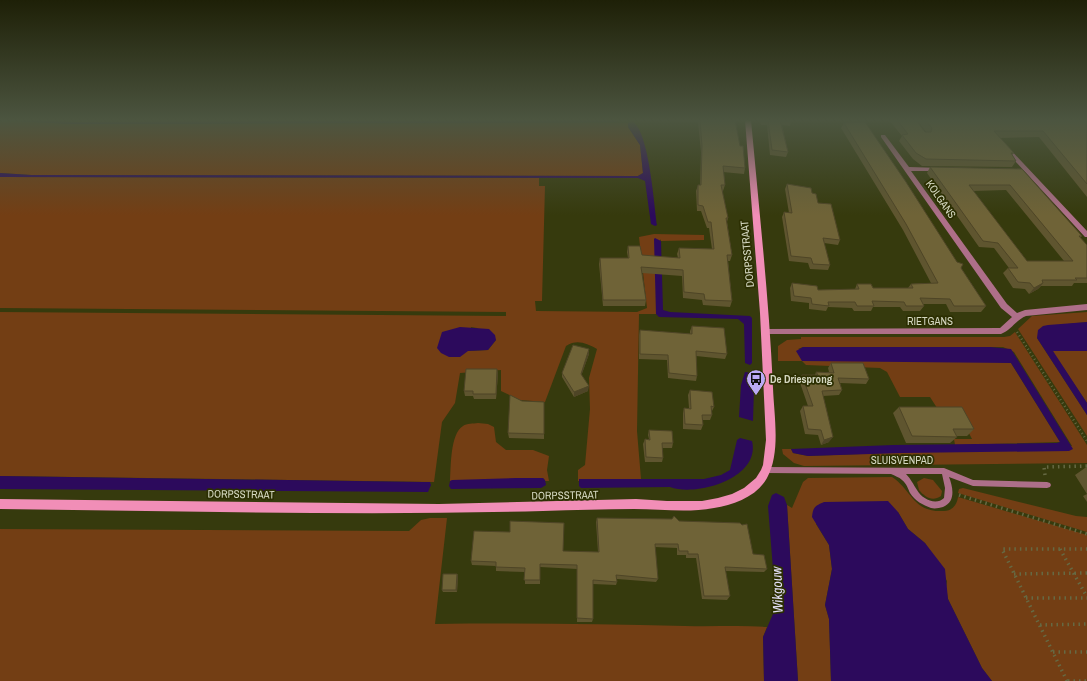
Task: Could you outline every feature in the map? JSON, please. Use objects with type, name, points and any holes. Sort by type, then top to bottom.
[{"type":"street","name":"DORPSSTRAAT","points":[[0,504],[439,509],[715,504],[733,499],[760,481],[766,470],[770,448],[766,332],[751,152]]},
{"type":"street","points":[[894,152],[907,169]]},
{"type":"street","points":[[1009,152],[1087,235]]},
{"type":"street","name":"KOLGANS","points":[[907,169],[947,170]]},
{"type":"street","name":"KOLGANS","points":[[907,169],[1004,306],[1016,317]]},
{"type":"street","points":[[1019,170],[1027,170]]},
{"type":"street","points":[[1010,325],[1016,317],[1032,311],[1087,307]]},
{"type":"street","name":"RIETGANS","points":[[766,332],[993,332],[1001,331],[1010,325]]},
{"type":"lane","name":"SLUISVENPAD","points":[[766,470],[944,471],[973,483],[1047,485]]},
{"type":"lane","points":[[891,471],[903,476],[911,484],[916,495],[931,504],[940,505],[947,501],[949,492],[944,471]]},
{"type":"path","points":[[1010,325],[1016,330],[1087,441]]},
{"type":"path","points":[[1047,485],[1044,467],[1087,466]]},
{"type":"path","points":[[949,492],[1087,534]]},
{"type":"path","points":[[1087,549],[1002,549],[1067,681],[1087,681]]},
{"type":"path","points":[[1026,598],[1087,598],[1060,549]]},
{"type":"path","points":[[1014,574],[1087,573]]},
{"type":"path","points":[[1040,625],[1087,624]]},
{"type":"path","points":[[1053,652],[1087,652]]},
{"type":"shaded area","points":[[0,152],[641,152],[643,173],[638,176],[31,175],[0,173]]},
{"type":"shaded area","points":[[0,177],[539,178],[539,186],[545,186],[542,301],[535,301],[536,311],[637,312],[647,308],[639,237],[654,234],[704,235],[704,240],[661,241],[660,239],[656,314],[639,314],[637,431],[641,479],[578,481],[578,470],[585,465],[590,409],[589,378],[597,349],[578,342],[566,346],[545,402],[520,400],[501,391],[501,370],[460,373],[455,403],[442,422],[434,482],[0,476],[0,312],[506,316],[506,312],[0,308]],"holes":[[[471,327],[477,328],[496,340],[488,350],[468,351]]]},
{"type":"shaded area","points":[[1087,312],[1087,322],[1068,324],[1037,338],[1087,415],[1087,436],[1018,329],[1032,316]]},
{"type":"shaded area","points":[[1015,332],[1087,445],[1087,463],[804,466],[794,463],[783,454],[782,449],[791,449],[793,453],[808,456],[1072,446],[1014,352],[1003,347],[803,347],[798,349],[1011,363],[1060,442],[955,445],[954,439],[972,439],[958,412],[939,411],[930,397],[900,397],[887,372],[880,368],[806,365],[802,361],[778,361],[778,346],[787,340],[801,339],[801,337],[1004,337],[1010,336]]},
{"type":"shaded area","points":[[1053,351],[1087,351],[1087,403],[1054,354]]},
{"type":"shaded area","points":[[478,423],[488,424],[494,427],[496,442],[506,450],[533,450],[549,456],[547,470],[549,481],[545,481],[543,478],[450,481],[453,443],[456,436],[463,426]]},
{"type":"shaded area","points":[[892,477],[899,482],[919,505],[934,511],[952,509],[957,503],[958,497],[1087,535],[1087,681],[992,681],[982,668],[948,599],[946,588],[947,581],[925,543],[908,529],[898,512],[816,524],[829,545],[832,569],[825,605],[829,619],[831,681],[798,681],[787,505],[792,508],[803,482],[808,478]]},
{"type":"shaded area","points":[[924,478],[933,480],[942,491],[941,496],[932,499],[921,493],[917,482]]},
{"type":"shaded area","points":[[963,488],[1076,516],[1087,517],[1087,532],[958,493],[959,489]]},
{"type":"shaded area","points":[[430,518],[447,518],[435,624],[767,627],[763,637],[764,681],[0,681],[0,529],[409,531],[421,520]]},
{"type":"water","points":[[641,152],[647,152],[657,225],[655,226],[651,224],[645,181],[638,178],[0,177],[0,173],[31,175],[638,176],[643,173]]},
{"type":"water","points":[[655,238],[661,241],[663,310],[670,312],[750,316],[752,318],[752,363],[750,365],[745,363],[744,324],[738,319],[659,317],[656,314]]},
{"type":"water","points":[[1087,322],[1087,351],[1053,351],[1087,403],[1087,415],[1037,338],[1038,330],[1043,326]]},
{"type":"water","points":[[460,327],[489,329],[495,335],[496,340],[488,350],[468,351],[460,357],[449,357],[441,353],[437,348],[442,332]]},
{"type":"water","points":[[803,347],[990,347],[1011,349],[1073,449],[1069,451],[808,456],[793,453],[791,449],[893,445],[1060,442],[1011,363],[802,361],[796,351]]},
{"type":"water","points":[[745,372],[752,373],[754,388],[753,421],[739,417],[741,385]]},
{"type":"water","points":[[740,438],[752,441],[752,454],[747,465],[737,474],[724,482],[710,487],[682,489],[670,487],[581,488],[579,486],[579,479],[704,479],[721,475],[730,470],[737,440]]},
{"type":"water","points":[[0,476],[430,482],[431,485],[428,492],[0,489]]},
{"type":"water","points":[[543,478],[546,485],[541,488],[451,489],[449,486],[450,481],[452,480]]},
{"type":"water","name":"Wikgouw","points":[[776,493],[784,497],[787,505],[798,681],[764,681],[763,637],[773,614],[775,594],[768,506],[772,495]]},
{"type":"water","points":[[888,501],[898,512],[908,529],[925,543],[945,569],[948,599],[982,668],[992,681],[831,681],[829,619],[825,605],[832,569],[829,545],[812,517],[813,511],[817,506],[824,502]]},
{"type":"building","points":[[702,152],[744,152],[745,168],[723,166],[725,185],[721,185],[728,218],[726,218],[732,255],[727,255],[732,301],[705,300],[704,294],[684,292],[683,270],[641,267],[646,300],[603,300],[600,258],[629,258],[628,246],[640,246],[642,255],[680,258],[679,248],[714,249],[711,222],[708,222],[703,206],[698,205],[698,185],[701,185]]},
{"type":"building","points":[[862,152],[885,152],[957,262],[963,264],[961,268],[986,306],[954,306],[950,299],[920,298],[924,306],[906,306],[904,302],[872,301],[874,306],[857,306],[855,302],[828,302],[829,306],[812,304],[811,298],[794,296],[792,283],[817,286],[818,290],[859,289],[857,284],[871,284],[873,288],[913,288],[911,284],[938,283],[906,224]]},
{"type":"building","points":[[915,152],[1013,152],[1014,153],[1011,153],[1016,161],[926,159]]},
{"type":"building","points":[[1060,152],[1087,152],[1087,184]]},
{"type":"building","points":[[930,167],[1022,169],[1082,236],[1079,236],[1087,245],[1087,278],[1075,278],[1077,280],[1042,280],[1043,283],[1034,288],[1030,283],[1018,282],[1008,268],[1018,268],[998,243],[983,241]],"holes":[[[969,185],[1010,185],[1073,261],[1027,261]]]},
{"type":"building","points":[[787,184],[811,188],[812,193],[816,194],[818,203],[831,204],[840,240],[823,238],[830,265],[813,264],[811,258],[791,256],[784,212],[792,213]]},
{"type":"building","points":[[692,326],[724,328],[727,354],[696,351],[697,376],[669,373],[668,355],[640,354],[640,330],[692,334]]},
{"type":"building","points":[[573,345],[589,349],[581,374],[589,386],[574,392],[562,373]]},
{"type":"building","points":[[831,363],[863,363],[869,379],[838,378],[842,390],[822,391],[833,437],[824,440],[821,430],[808,429],[803,406],[813,406],[802,375],[818,375],[816,372],[834,373]]},
{"type":"building","points":[[466,369],[497,369],[496,394],[473,394],[473,391],[464,391]]},
{"type":"building","points":[[690,390],[712,392],[714,407],[711,406],[712,415],[702,415],[703,425],[685,424],[684,408],[691,409]]},
{"type":"building","points":[[510,395],[522,401],[544,402],[544,434],[508,433]]},
{"type":"building","points":[[899,407],[962,407],[974,429],[953,429],[957,437],[912,436]]},
{"type":"building","points":[[649,430],[672,431],[673,443],[662,443],[663,458],[646,457],[645,439],[650,440]]},
{"type":"building","points":[[674,516],[679,521],[740,523],[742,525],[747,524],[753,554],[764,555],[767,569],[725,567],[730,596],[704,596],[698,554],[688,554],[688,551],[679,551],[678,544],[655,544],[658,579],[616,575],[617,582],[593,580],[593,619],[577,618],[577,565],[540,564],[540,580],[524,580],[525,568],[496,567],[496,562],[471,561],[474,531],[510,532],[510,521],[564,523],[563,551],[599,552],[597,518],[672,519]]},
{"type":"building","points":[[443,574],[457,574],[456,590],[442,590]]},
{"type":"place","name":"De Driesprong","points":[[756,396]]}]
